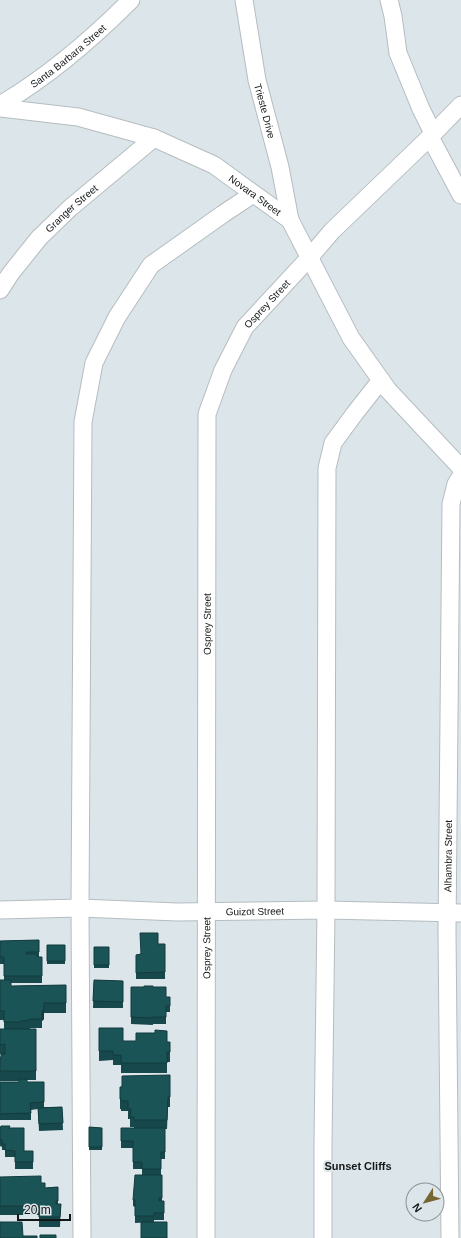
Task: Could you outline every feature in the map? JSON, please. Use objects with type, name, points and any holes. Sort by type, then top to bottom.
[{"type":"street","name":"Santa Barbara Street","points":[[0,106],[31,86],[70,56],[97,33],[131,0]]},
{"type":"street","name":"Trieste Drive","points":[[244,0],[257,80],[280,167],[290,220]]},
{"type":"street","points":[[389,0],[398,53],[432,135],[461,195]]},
{"type":"street","name":"Osprey Street","points":[[206,1238],[207,414],[223,370],[245,327],[332,231],[461,105]]},
{"type":"street","name":"Novara Street","points":[[0,106],[78,117],[154,138],[214,165],[290,220],[351,338],[388,390],[461,468]]},
{"type":"street","name":"Granger Street","points":[[0,290],[11,273],[39,238],[70,208],[154,138]]},
{"type":"street","points":[[82,1238],[80,908],[83,422],[94,363],[117,317],[151,265],[254,194]]},
{"type":"street","points":[[323,1238],[326,910],[327,468],[333,443],[381,380]]},
{"type":"street","name":"Alhambra Street","points":[[450,1238],[454,913],[451,504],[456,484],[461,476]]},
{"type":"street","name":"Guizot Street","points":[[0,910],[80,908],[206,912],[326,910],[454,913]]},
{"type":"building","points":[[140,933],[158,933],[158,944],[165,944],[165,972],[136,973],[136,955],[141,954]]},
{"type":"building","points":[[39,940],[39,952],[26,952],[26,954],[35,954],[38,957],[42,957],[42,976],[4,976],[4,957],[0,957],[0,941]]},
{"type":"building","points":[[47,945],[65,945],[65,961],[47,961]]},
{"type":"building","points":[[94,947],[109,947],[109,965],[94,965]]},
{"type":"building","points":[[0,980],[11,980],[11,986],[66,985],[66,1003],[44,1003],[42,1019],[30,1019],[21,1022],[4,1022],[4,1011],[0,1011]]},
{"type":"building","points":[[94,980],[123,981],[123,1002],[93,1001]]},
{"type":"building","points":[[131,987],[166,987],[166,997],[170,997],[170,1006],[166,1006],[166,1017],[131,1017]]},
{"type":"building","points":[[99,1028],[123,1028],[123,1041],[136,1041],[136,1033],[155,1033],[155,1030],[167,1031],[167,1042],[170,1042],[170,1052],[167,1052],[167,1063],[121,1063],[121,1055],[113,1055],[113,1051],[99,1051]]},
{"type":"building","points":[[0,1029],[36,1029],[36,1071],[0,1071],[0,1057],[1,1054],[5,1054],[5,1044],[0,1045]]},
{"type":"building","points":[[170,1075],[170,1097],[168,1097],[167,1120],[134,1120],[134,1117],[130,1117],[131,1109],[128,1109],[128,1101],[121,1101],[120,1099],[122,1076]]},
{"type":"building","points":[[19,1079],[27,1079],[27,1082],[44,1082],[44,1102],[30,1103],[31,1113],[0,1114],[0,1082],[19,1082]]},
{"type":"building","points":[[62,1107],[63,1123],[39,1124],[38,1108]]},
{"type":"building","points":[[1,1126],[10,1126],[9,1128],[24,1128],[24,1151],[33,1151],[33,1162],[15,1162],[15,1151],[5,1150],[5,1144],[2,1144],[2,1140],[0,1140]]},
{"type":"building","points":[[89,1127],[102,1128],[102,1147],[89,1147]]},
{"type":"building","points":[[121,1128],[165,1128],[165,1152],[161,1152],[161,1169],[142,1169],[142,1162],[133,1162],[133,1141],[121,1141]]},
{"type":"building","points":[[135,1175],[162,1175],[162,1198],[159,1198],[159,1201],[164,1201],[164,1213],[154,1213],[154,1216],[135,1216],[135,1200],[133,1200]]},
{"type":"building","points":[[41,1176],[41,1183],[45,1183],[45,1188],[58,1187],[58,1201],[56,1201],[56,1204],[61,1204],[60,1217],[39,1217],[39,1206],[0,1206],[0,1177]]},
{"type":"building","points":[[0,1222],[22,1222],[23,1236],[37,1236],[37,1238],[0,1238]]},
{"type":"building","points":[[141,1222],[167,1222],[167,1238],[141,1238]]},
{"type":"building","points":[[40,1235],[56,1235],[56,1238],[40,1238]]},
{"type":"district","name":"Sunset Cliffs","points":[[358,1166]]}]
